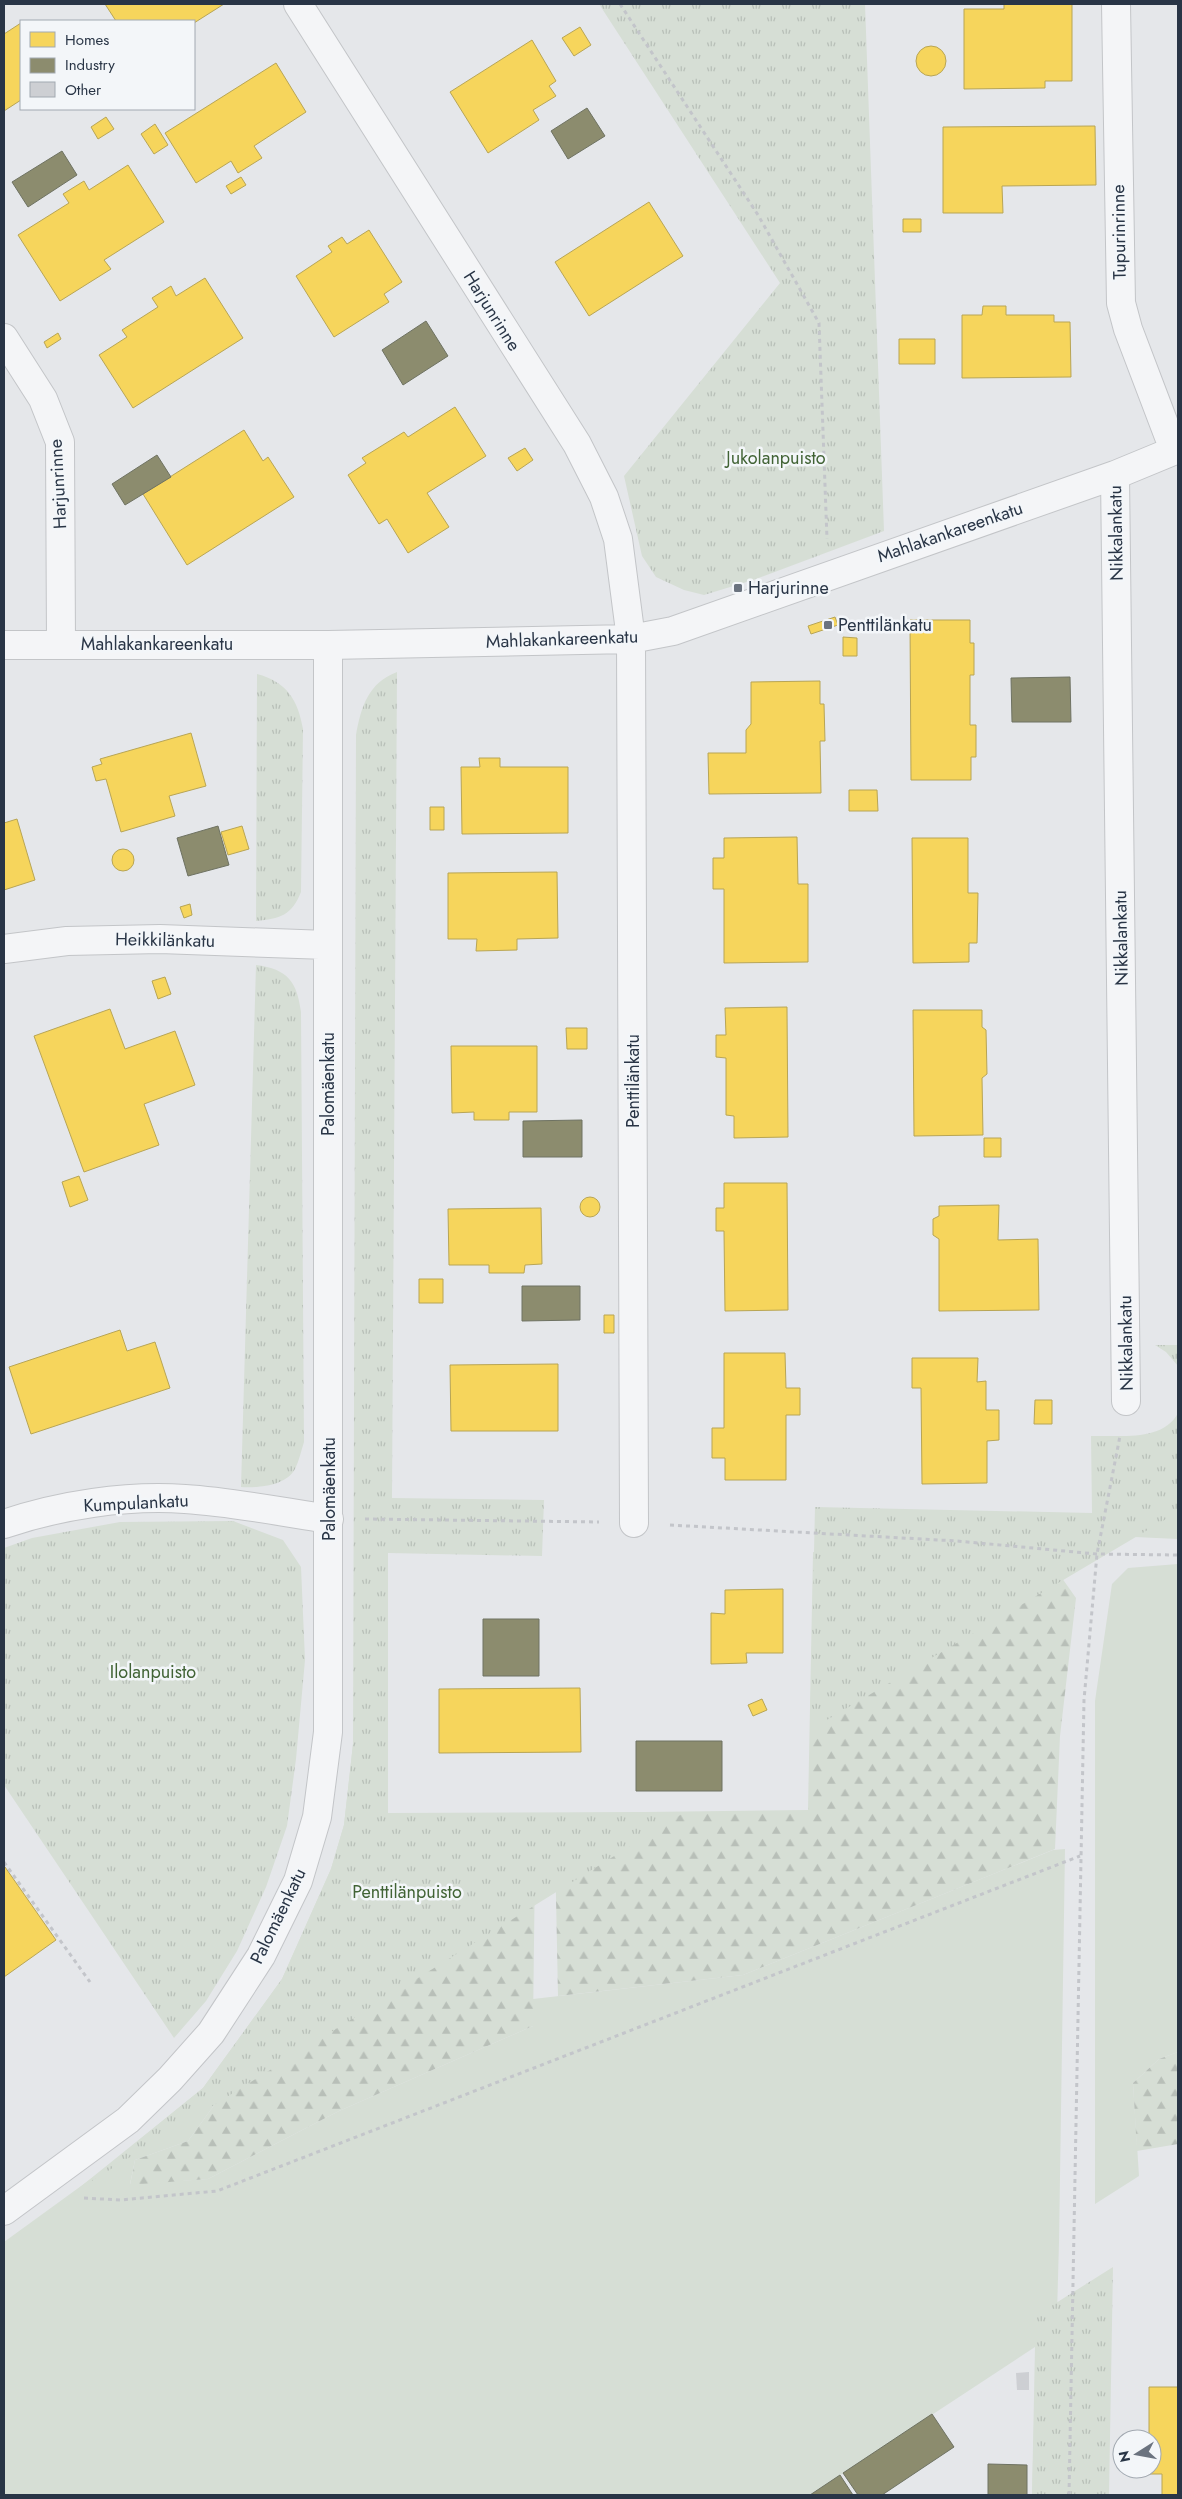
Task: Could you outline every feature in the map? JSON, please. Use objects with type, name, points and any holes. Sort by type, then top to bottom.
[{"type":"street","name":"Harjunrinne","points":[[298,4],[577,444],[604,497],[618,539],[631,640]]},
{"type":"street","name":"Tupurinrinne","points":[[1116,4],[1121,303],[1128,329],[1176,449]]},
{"type":"street","name":"Harjunrinne","points":[[4,338],[43,400],[60,442],[61,644]]},
{"type":"street","name":"Mahlakankareenkatu","points":[[4,645],[328,645],[631,640],[672,631],[1115,475],[1176,449]]},
{"type":"street","name":"Nikkalankatu","points":[[1115,475],[1126,1402]]},
{"type":"street","name":"Penttilänkatu","points":[[631,640],[634,1523]]},
{"type":"street","name":"Palomäenkatu","points":[[4,2211],[128,2120],[176,2072],[211,2033],[261,1956],[298,1880],[317,1816],[328,1732],[328,645]]},
{"type":"street","name":"Heikkilänkatu","points":[[4,949],[67,940],[160,939],[327,945]]},
{"type":"street","name":"Kumpulankatu","points":[[4,1524],[84,1504],[185,1498],[329,1519]]},
{"type":"path","points":[[620,4],[758,215],[819,323],[828,575]]},
{"type":"path","points":[[1069,2495],[1084,1700],[1097,1554],[1126,1402]]},
{"type":"path","points":[[329,1519],[634,1523],[957,1541],[1097,1554],[1178,1555]]},
{"type":"path","points":[[83,2198],[120,2200],[217,2191],[1080,1856]]},
{"type":"path","points":[[4,1862],[90,1982]]},
{"type":"green space","name":"Jukolanpuisto","points":[[599,4],[865,4],[884,531],[753,580],[704,595],[684,590],[656,577],[642,556],[624,476],[780,283]]},
{"type":"green space","name":"Penttilänpuisto","points":[[397,672],[392,1498],[544,1500],[542,1556],[388,1553],[388,1813],[685,1812],[74,2192],[203,2088],[282,1979],[331,1869],[344,1825],[353,1744],[356,735],[360,715],[373,689],[387,677]]},
{"type":"green space","points":[[257,674],[276,682],[289,694],[298,709],[303,729],[301,892],[294,906],[289,911],[272,919],[256,921]]},
{"type":"green space","points":[[256,965],[276,970],[289,979],[297,993],[301,1012],[304,1442],[295,1469],[291,1475],[271,1485],[241,1487]]},
{"type":"green space","points":[[1155,1345],[1178,1345],[1178,1366],[1166,1352]]},
{"type":"green space","points":[[1178,1413],[1178,1512],[810,1730],[815,1507],[1092,1513],[1091,1436],[1127,1436],[1151,1433],[1162,1429]]},
{"type":"green space","points":[[1178,1463],[1178,1539],[1135,1537]]},
{"type":"green space","name":"Ilolanpuisto","points":[[233,1521],[283,1540],[301,1567],[305,1660],[296,1759],[287,1826],[266,1887],[237,1951],[206,2001],[174,2038],[4,1785],[4,1548],[32,1538],[120,1522]]},
{"type":"green space","points":[[813,1552],[1057,1571],[1076,1598],[1060,1736],[1055,1849],[743,1975],[558,1996],[555,1847],[564,1813],[808,1810]]},
{"type":"green space","points":[[388,1553],[388,1780],[242,2067],[188,2141],[135,2160],[130,2184],[208,2179],[339,2111],[533,2026],[533,1999],[743,1975],[1053,1850],[1065,1849],[1059,2242],[1052,2495],[1032,2495],[1035,2347],[810,2495],[4,2495],[4,2242],[99,2173],[203,2088],[282,1979],[331,1869],[344,1825],[353,1744]]},
{"type":"green space","points":[[1178,1564],[1178,2052],[1159,2059],[1133,2083],[1139,2176],[1095,2204],[1095,1701],[1112,1584],[1128,1568]]},
{"type":"green space","points":[[388,1813],[544,1813],[535,1861],[533,2026],[339,2111],[208,2179],[130,2185],[135,2160],[188,2141],[242,2067]]},
{"type":"green space","points":[[1178,2052],[1178,2144],[1137,2151],[1133,2083],[1159,2059]]},
{"type":"green space","points":[[1113,2267],[1109,2495],[1032,2495],[1037,2315]]},
{"type":"building: Homes","points":[[105,4],[224,4],[195,22],[195,20],[115,20]]},
{"type":"building: Homes","points":[[1004,4],[1072,4],[1072,81],[1045,81],[1045,88],[964,89],[964,9],[1004,9]]},
{"type":"building: Homes","points":[[20,24],[20,101],[4,111],[4,34]]},
{"type":"building: Homes","points":[[580,27],[591,45],[574,56],[562,38]]},
{"type":"building: Homes","points":[[532,40],[556,81],[549,86],[556,96],[533,110],[539,120],[488,153],[450,92]]},
{"type":"building: Homes","points":[[931,46],[937,47],[945,55],[945,67],[937,75],[931,76],[925,75],[917,67],[916,61],[917,55],[925,47]]},
{"type":"building: Homes","points":[[276,63],[306,112],[254,146],[262,158],[238,173],[231,161],[196,183],[165,133]]},
{"type":"building: Homes","points":[[106,117],[114,129],[98,139],[91,127]]},
{"type":"building: Homes","points":[[155,124],[168,145],[154,154],[141,134]]},
{"type":"building: Homes","points":[[1095,126],[1096,185],[1002,186],[1003,213],[943,213],[943,127]]},
{"type":"building: Homes","points":[[128,165],[164,222],[104,260],[111,269],[60,301],[18,235],[69,203],[63,194],[84,181],[89,190]]},
{"type":"building: Homes","points":[[241,177],[246,185],[231,194],[226,186]]},
{"type":"building: Homes","points":[[649,202],[683,256],[589,316],[555,262]]},
{"type":"building: Homes","points":[[903,219],[921,219],[921,232],[903,232]]},
{"type":"building: Homes","points":[[369,230],[402,282],[384,294],[389,302],[334,337],[296,276],[332,252],[328,246],[342,237],[347,244]]},
{"type":"building: Homes","points":[[205,278],[243,338],[133,408],[99,355],[127,337],[122,330],[158,307],[152,298],[171,286],[176,296]]},
{"type":"building: Homes","points":[[983,306],[1006,306],[1006,315],[1054,315],[1054,322],[1070,322],[1071,377],[962,378],[962,315],[982,315]]},
{"type":"building: Homes","points":[[58,333],[61,339],[47,348],[44,342]]},
{"type":"building: Homes","points":[[899,339],[935,339],[935,364],[899,364]]},
{"type":"building: Homes","points":[[455,407],[486,456],[427,493],[449,527],[408,553],[387,519],[379,524],[348,475],[366,463],[362,458],[404,432],[408,437]]},
{"type":"building: Homes","points":[[244,430],[263,461],[268,457],[294,497],[187,565],[143,494]]},
{"type":"building: Homes","points":[[525,448],[533,460],[517,471],[508,458]]},
{"type":"building: Homes","points":[[835,617],[838,625],[811,634],[808,626]]},
{"type":"building: Homes","points":[[910,620],[970,620],[970,643],[974,643],[974,675],[970,675],[970,725],[976,725],[976,757],[971,757],[971,780],[911,780]]},
{"type":"building: Homes","points":[[843,637],[857,638],[857,656],[843,656]]},
{"type":"building: Homes","points":[[820,681],[820,704],[824,704],[825,741],[820,741],[821,793],[709,794],[708,753],[746,753],[746,730],[751,724],[751,682]]},
{"type":"building: Homes","points":[[191,733],[206,786],[169,796],[175,816],[121,832],[106,779],[96,781],[92,767],[102,764],[100,759]]},
{"type":"building: Homes","points":[[479,758],[500,758],[500,767],[568,767],[568,833],[462,834],[461,767],[480,767]]},
{"type":"building: Homes","points":[[849,790],[877,790],[878,811],[849,811]]},
{"type":"building: Homes","points":[[430,807],[444,807],[444,830],[430,830]]},
{"type":"building: Homes","points":[[17,819],[35,880],[4,890],[4,823]]},
{"type":"building: Homes","points":[[242,826],[249,849],[228,855],[221,832]]},
{"type":"building: Homes","points":[[797,837],[798,884],[808,884],[808,962],[724,963],[724,889],[713,889],[713,858],[724,858],[724,838]]},
{"type":"building: Homes","points":[[912,838],[968,838],[968,893],[978,893],[977,943],[969,943],[969,962],[913,963]]},
{"type":"building: Homes","points":[[119,849],[127,849],[134,856],[134,864],[127,871],[119,871],[112,864],[112,856]]},
{"type":"building: Homes","points":[[557,872],[558,938],[517,939],[517,950],[476,951],[477,939],[448,939],[448,873]]},
{"type":"building: Homes","points":[[190,904],[192,915],[184,918],[180,907]]},
{"type":"building: Homes","points":[[165,977],[171,994],[158,999],[152,981]]},
{"type":"building: Homes","points":[[787,1007],[788,1137],[734,1138],[734,1116],[726,1115],[726,1058],[716,1057],[716,1035],[726,1035],[725,1008]]},
{"type":"building: Homes","points":[[110,1009],[125,1049],[175,1031],[195,1085],[144,1104],[159,1145],[84,1172],[34,1036]]},
{"type":"building: Homes","points":[[913,1010],[982,1010],[982,1027],[986,1030],[987,1074],[982,1078],[983,1135],[914,1136]]},
{"type":"building: Homes","points":[[566,1028],[587,1028],[587,1049],[567,1049]]},
{"type":"building: Homes","points":[[451,1046],[537,1046],[537,1112],[509,1112],[509,1120],[474,1120],[474,1112],[452,1113]]},
{"type":"building: Homes","points":[[984,1138],[1001,1138],[1001,1157],[984,1157]]},
{"type":"building: Homes","points":[[79,1176],[88,1200],[70,1207],[62,1182]]},
{"type":"building: Homes","points":[[724,1183],[787,1183],[788,1310],[725,1311],[724,1231],[716,1231],[716,1208],[724,1208]]},
{"type":"building: Homes","points":[[590,1197],[597,1200],[600,1207],[597,1214],[590,1217],[583,1214],[580,1207],[583,1200]]},
{"type":"building: Homes","points":[[999,1205],[998,1240],[1038,1239],[1039,1310],[939,1311],[939,1239],[933,1235],[933,1219],[939,1216],[939,1206]]},
{"type":"building: Homes","points":[[541,1208],[542,1264],[525,1265],[524,1273],[489,1273],[489,1265],[449,1265],[448,1209]]},
{"type":"building: Homes","points":[[419,1279],[443,1279],[443,1303],[419,1303]]},
{"type":"building: Homes","points":[[604,1315],[614,1315],[614,1333],[604,1333]]},
{"type":"building: Homes","points":[[120,1330],[127,1351],[155,1342],[170,1388],[31,1434],[9,1367]]},
{"type":"building: Homes","points":[[724,1353],[785,1353],[786,1388],[800,1388],[800,1415],[786,1415],[786,1480],[725,1480],[725,1458],[712,1458],[712,1428],[724,1428]]},
{"type":"building: Homes","points":[[912,1358],[978,1358],[977,1382],[986,1381],[986,1410],[999,1410],[999,1440],[987,1441],[987,1483],[922,1484],[921,1388],[912,1388]]},
{"type":"building: Homes","points":[[558,1364],[558,1431],[451,1431],[450,1365]]},
{"type":"building: Homes","points":[[1035,1400],[1052,1400],[1052,1424],[1034,1424]]},
{"type":"building: Homes","points":[[783,1589],[783,1653],[746,1653],[747,1663],[711,1664],[711,1613],[725,1614],[725,1590]]},
{"type":"building: Homes","points":[[580,1688],[581,1752],[439,1753],[439,1689]]},
{"type":"building: Homes","points":[[762,1699],[767,1710],[753,1716],[748,1705]]},
{"type":"building: Homes","points":[[4,1868],[56,1940],[4,1977]]},
{"type":"building: Homes","points":[[1149,2387],[1178,2387],[1178,2495],[1162,2495],[1162,2429],[1149,2429]]},
{"type":"building: Industry","points":[[587,108],[605,136],[568,159],[551,131]]},
{"type":"building: Industry","points":[[62,151],[77,175],[28,207],[12,182]]},
{"type":"building: Industry","points":[[426,321],[448,356],[403,385],[382,350]]},
{"type":"building: Industry","points":[[157,455],[171,477],[125,505],[112,484]]},
{"type":"building: Industry","points":[[1070,677],[1071,722],[1012,722],[1011,678]]},
{"type":"building: Industry","points":[[218,826],[229,865],[188,876],[177,838]]},
{"type":"building: Industry","points":[[582,1120],[582,1157],[523,1157],[523,1121]]},
{"type":"building: Industry","points":[[522,1286],[580,1286],[580,1320],[522,1321]]},
{"type":"building: Industry","points":[[483,1619],[539,1619],[539,1676],[483,1676]]},
{"type":"building: Industry","points":[[636,1741],[722,1741],[722,1791],[636,1791]]},
{"type":"building: Industry","points":[[932,2414],[954,2447],[882,2495],[858,2495],[843,2473]]},
{"type":"building: Industry","points":[[988,2464],[1027,2465],[1027,2495],[988,2495]]},
{"type":"building: Industry","points":[[840,2475],[853,2495],[810,2495]]},
{"type":"building: Other","points":[[1029,2372],[1029,2390],[1017,2390],[1016,2373]]},
{"type":"place","name":"Harjurinne","points":[[738,588]]},
{"type":"place","name":"Penttilänkatu","points":[[828,625]]}]
